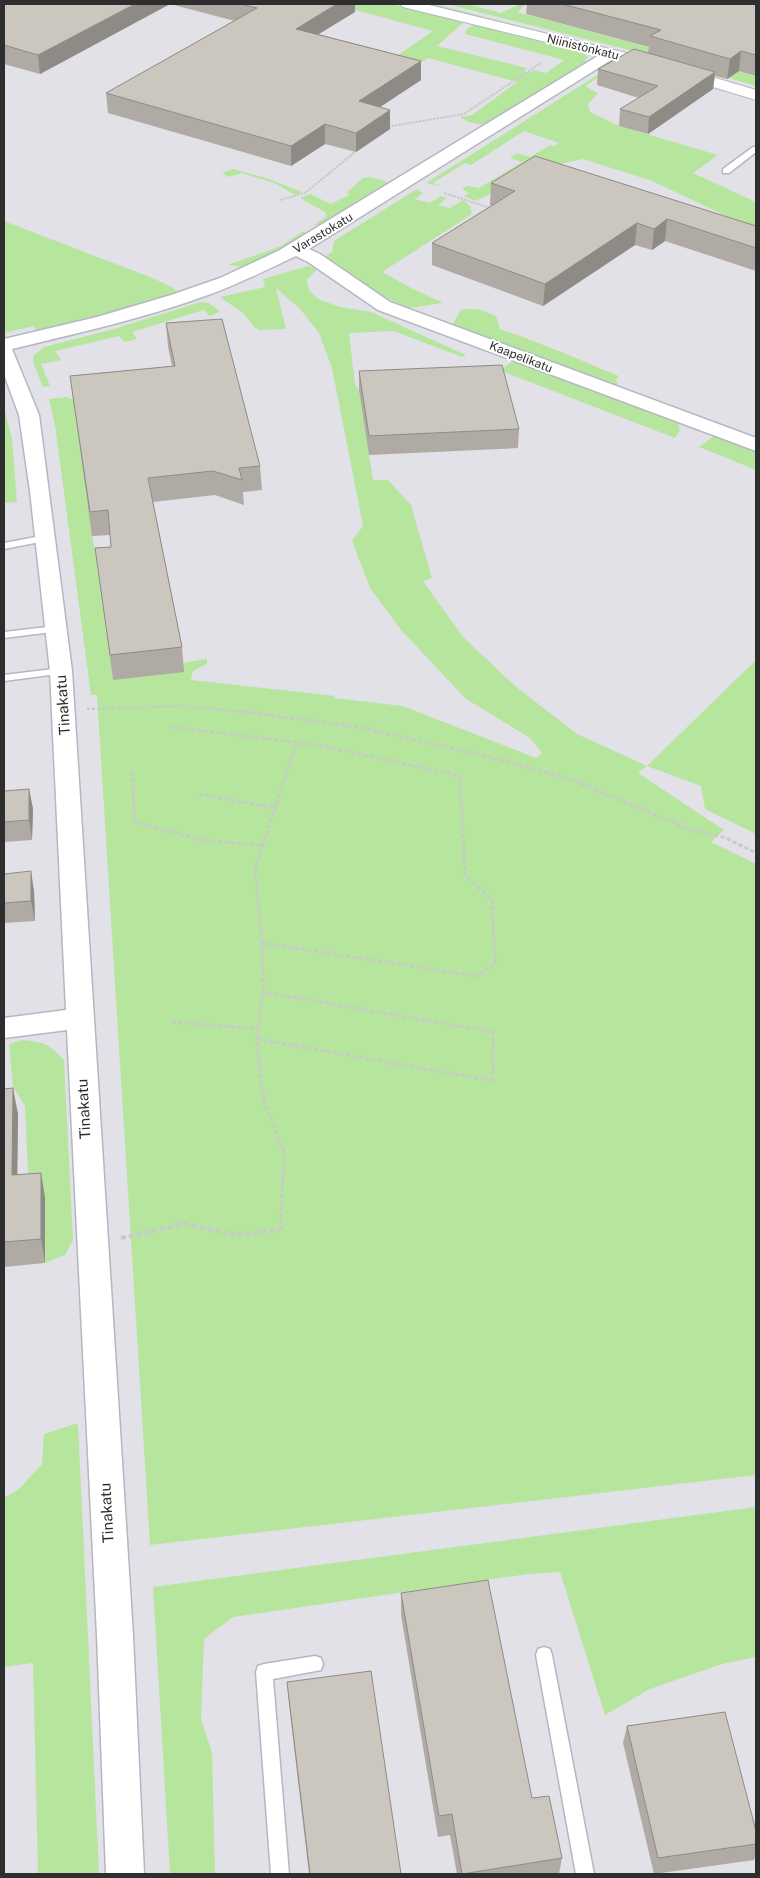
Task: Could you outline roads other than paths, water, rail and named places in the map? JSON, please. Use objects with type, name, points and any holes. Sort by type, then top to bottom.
[{"type":"street","name":"Niinistönkatu","points":[[408,4],[649,63],[756,95]]},
{"type":"street","name":"Varastokatu","points":[[4,345],[153,307],[237,277],[296,249],[611,54]]},
{"type":"street","name":"Kaapelikatu","points":[[296,249],[314,258],[384,306],[756,445]]},
{"type":"street","name":"Tinakatu","points":[[4,350],[29,415],[46,538],[61,671],[79,1019],[115,1634],[125,1874]]},
{"type":"street","points":[[4,1028],[79,1019]]},
{"type":"lane","points":[[726,171],[756,149]]},
{"type":"lane","points":[[4,546],[46,538]]},
{"type":"lane","points":[[4,635],[56,629]]},
{"type":"lane","points":[[4,678],[61,671]]},
{"type":"lane","points":[[544,1655],[584,1874]]},
{"type":"lane","points":[[280,1874],[264,1672],[315,1664]]}]
